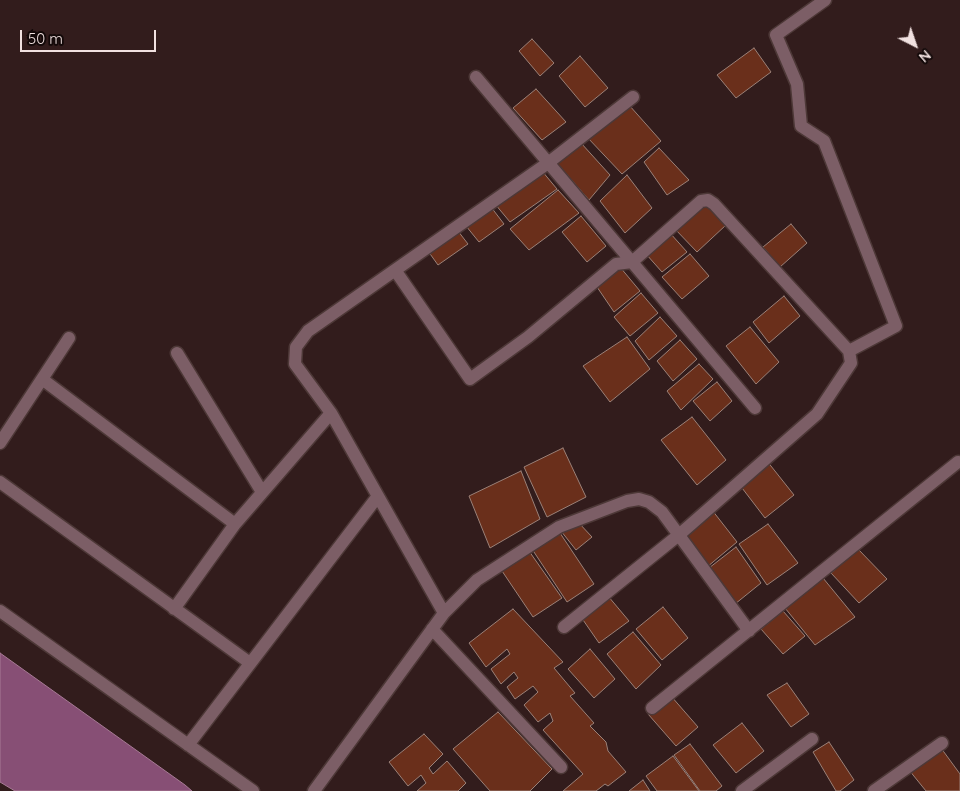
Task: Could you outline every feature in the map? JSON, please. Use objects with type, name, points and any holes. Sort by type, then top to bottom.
[{"type":"street","points":[[826,0],[776,35],[797,84],[801,126],[824,141],[896,326],[850,351]]},
{"type":"street","points":[[476,77],[755,408]]},
{"type":"street","points":[[444,613],[331,412],[295,364],[296,347],[308,331],[548,163],[633,97]]},
{"type":"street","points":[[395,270],[470,379],[528,337],[616,264],[632,262],[701,201],[708,200],[714,204],[850,351],[851,363],[817,414],[680,534],[564,627]]},
{"type":"street","points":[[0,442],[69,338]]},
{"type":"street","points":[[177,353],[262,492]]},
{"type":"street","points":[[42,379],[235,524]]},
{"type":"street","points":[[174,609],[235,524],[331,412]]},
{"type":"street","points":[[652,708],[958,462]]},
{"type":"street","points":[[0,482],[250,663]]},
{"type":"street","points":[[188,745],[378,496]]},
{"type":"street","points":[[314,791],[444,613],[477,580],[559,527],[627,501],[639,499],[649,502],[662,512],[680,534],[749,631]]},
{"type":"street","points":[[0,611],[252,791]]},
{"type":"street","points":[[432,629],[561,767]]},
{"type":"street","points":[[742,791],[812,739]]},
{"type":"street","points":[[874,791],[942,743]]},
{"type":"shaded area","points":[[0,653],[192,791],[15,791],[0,782]]},
{"type":"building","points":[[532,39],[554,63],[540,76],[519,51]]},
{"type":"building","points":[[754,48],[771,72],[736,98],[717,75]]},
{"type":"building","points":[[580,56],[608,88],[585,107],[559,76]]},
{"type":"building","points":[[536,89],[566,122],[542,140],[513,108]]},
{"type":"building","points":[[629,105],[661,141],[622,174],[587,137]]},
{"type":"building","points":[[581,143],[610,175],[589,200],[556,162]]},
{"type":"building","points":[[659,148],[689,180],[667,195],[644,162]]},
{"type":"building","points":[[542,171],[557,189],[510,222],[495,204]]},
{"type":"building","points":[[627,175],[652,208],[625,233],[600,201]]},
{"type":"building","points":[[558,190],[579,213],[529,250],[510,229]]},
{"type":"building","points":[[704,203],[726,225],[697,252],[674,228]]},
{"type":"building","points":[[491,207],[504,224],[479,242],[466,226]]},
{"type":"building","points":[[581,216],[606,246],[587,262],[562,232]]},
{"type":"building","points":[[791,224],[807,243],[780,267],[763,247]]},
{"type":"building","points":[[458,231],[468,244],[438,265],[428,251]]},
{"type":"building","points":[[670,233],[687,252],[662,272],[646,254]]},
{"type":"building","points":[[690,254],[709,276],[682,299],[662,277]]},
{"type":"building","points":[[620,267],[640,291],[614,312],[597,287]]},
{"type":"building","points":[[641,293],[658,313],[630,336],[614,317]]},
{"type":"building","points":[[784,296],[800,316],[769,343],[753,322]]},
{"type":"building","points":[[660,317],[677,336],[649,360],[635,341]]},
{"type":"building","points":[[750,327],[779,362],[756,384],[726,346]]},
{"type":"building","points":[[627,337],[650,369],[610,402],[583,366]]},
{"type":"building","points":[[680,340],[697,359],[673,381],[657,361]]},
{"type":"building","points":[[699,364],[713,379],[681,410],[667,391]]},
{"type":"building","points":[[717,382],[732,401],[710,421],[693,401]]},
{"type":"building","points":[[692,417],[726,460],[697,485],[661,440]]},
{"type":"building","points":[[563,448],[586,497],[547,517],[524,467]]},
{"type":"building","points":[[767,461],[794,495],[765,518],[739,484]]},
{"type":"building","points":[[521,471],[540,519],[490,548],[469,496]]},
{"type":"building","points":[[712,510],[737,542],[707,567],[684,534]]},
{"type":"building","points":[[578,522],[592,537],[576,550],[561,531]]},
{"type":"building","points":[[768,524],[798,563],[767,585],[739,544]]},
{"type":"building","points":[[560,533],[594,584],[567,602],[532,549]]},
{"type":"building","points":[[736,547],[761,583],[735,604],[709,568]]},
{"type":"building","points":[[858,549],[887,579],[859,603],[831,573]]},
{"type":"building","points":[[529,551],[562,598],[533,617],[500,568]]},
{"type":"building","points":[[823,578],[855,617],[815,645],[785,608]]},
{"type":"building","points":[[608,596],[629,621],[599,643],[581,617]]},
{"type":"building","points":[[663,607],[688,638],[662,660],[636,629]]},
{"type":"building","points":[[513,609],[563,662],[554,668],[575,693],[570,696],[594,723],[590,726],[606,742],[608,751],[626,772],[608,786],[605,784],[596,791],[563,791],[583,774],[543,730],[553,721],[550,713],[538,722],[524,705],[538,692],[533,686],[515,699],[507,687],[518,678],[514,672],[501,684],[491,669],[510,654],[507,649],[486,667],[469,643]]},
{"type":"building","points":[[783,611],[805,636],[783,654],[761,629]]},
{"type":"building","points":[[633,632],[661,665],[636,689],[607,654]]},
{"type":"building","points":[[590,649],[615,679],[594,698],[568,669]]},
{"type":"building","points":[[787,683],[809,714],[791,727],[767,695]]},
{"type":"building","points":[[671,696],[698,727],[676,746],[648,714]]},
{"type":"building","points":[[498,712],[552,769],[530,791],[490,791],[453,749]]},
{"type":"building","points":[[742,723],[764,751],[736,773],[713,745]]},
{"type":"building","points":[[424,734],[443,754],[429,768],[433,774],[447,761],[466,783],[458,791],[417,791],[426,783],[421,775],[408,786],[389,762]]},
{"type":"building","points":[[829,742],[854,780],[840,791],[836,791],[813,752]]},
{"type":"building","points":[[690,744],[722,786],[716,791],[700,791],[674,755]]},
{"type":"building","points":[[941,748],[960,774],[960,791],[926,791],[909,770]]},
{"type":"building","points":[[673,756],[699,791],[657,791],[646,776]]},
{"type":"building","points":[[643,780],[650,791],[629,791]]}]
